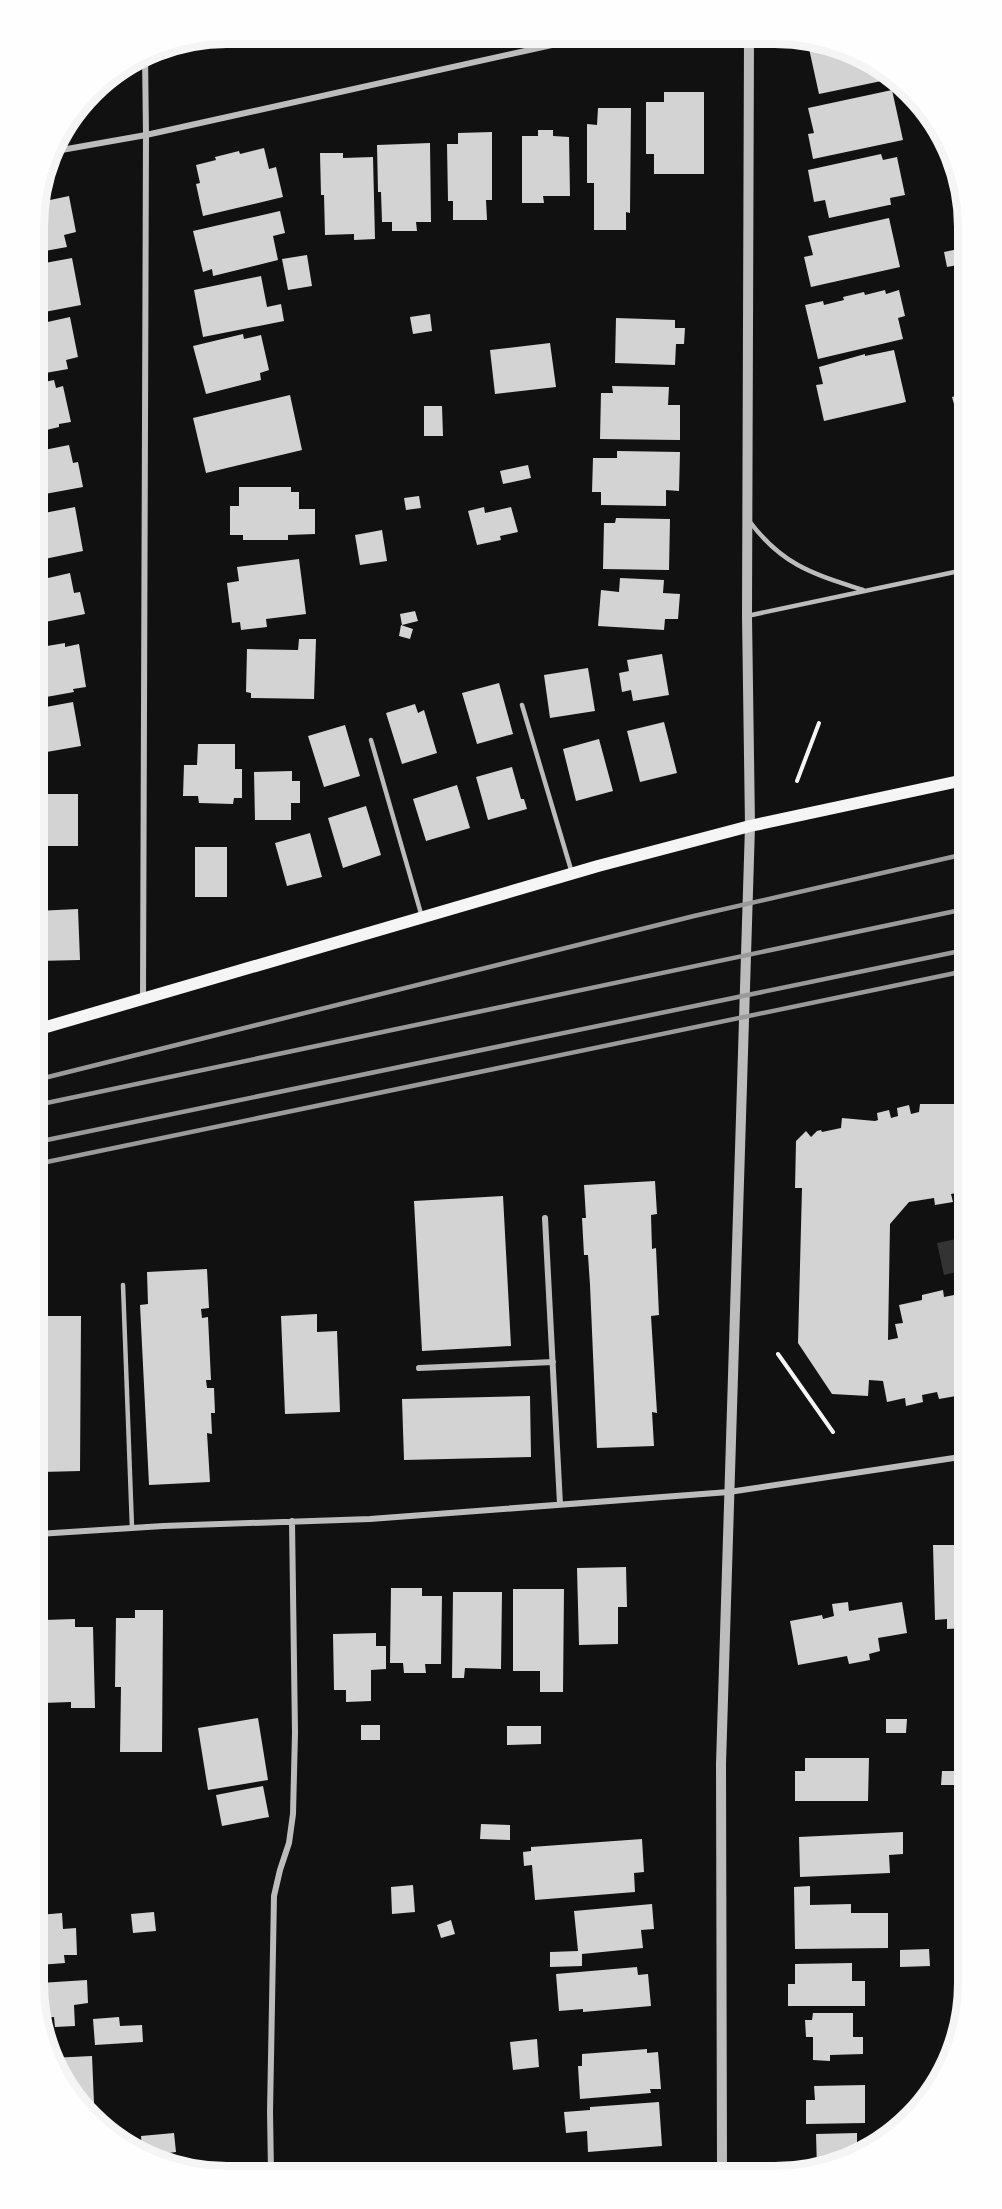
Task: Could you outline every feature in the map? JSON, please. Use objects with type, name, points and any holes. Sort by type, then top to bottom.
[{"type":"main road","points":[[44,1028],[572,873],[750,826],[958,781]]},
{"type":"street","points":[[60,150],[146,135],[556,44]]},
{"type":"street","points":[[722,2166],[721,1764],[750,826],[747,616],[749,44]]},
{"type":"street","points":[[143,997],[145,63]]},
{"type":"street","points":[[545,1218],[560,1504]]},
{"type":"street","points":[[419,1368],[553,1362]]},
{"type":"street","points":[[44,1534],[370,1518],[729,1492],[958,1457]]},
{"type":"street","points":[[272,2166],[270,2112],[274,1896],[289,1843],[293,1814],[295,1733],[292,1521]]},
{"type":"lane","points":[[748,519],[760,536],[786,559],[810,572],[866,591]]},
{"type":"lane","points":[[747,616],[958,571]]},
{"type":"lane","points":[[522,705],[572,873]]},
{"type":"lane","points":[[372,740],[422,917]]},
{"type":"lane","points":[[123,1285],[132,1528]]},
{"type":"path","points":[[797,781],[819,723]]},
{"type":"path","points":[[778,1354],[833,1432]]},
{"type":"shaded area","points":[[958,1239],[958,1272],[944,1275],[937,1243]]},
{"type":"building","points":[[809,47],[856,62],[885,80],[819,94]]},
{"type":"building","points":[[892,90],[903,140],[813,159],[808,134],[814,133],[808,108]]},
{"type":"building","points":[[664,92],[704,92],[704,174],[654,174],[654,154],[646,154],[646,102],[664,102]]},
{"type":"building","points":[[598,108],[631,108],[630,213],[626,212],[626,230],[594,230],[594,183],[587,183],[587,124],[597,125]]},
{"type":"building","points":[[538,130],[553,130],[553,136],[569,137],[570,196],[543,196],[544,203],[522,203],[522,136],[538,136]]},
{"type":"building","points":[[492,132],[492,200],[486,200],[487,220],[453,220],[453,201],[448,201],[447,144],[458,144],[458,133]]},
{"type":"building","points":[[430,143],[431,222],[416,222],[417,231],[392,231],[392,222],[382,222],[381,192],[378,192],[377,145]]},
{"type":"building","points":[[264,148],[269,169],[276,167],[283,197],[203,216],[196,184],[200,183],[196,165],[239,151],[240,154]]},
{"type":"building","points":[[320,153],[343,153],[343,158],[373,157],[375,239],[354,240],[354,234],[325,235]]},
{"type":"building","points":[[881,154],[883,160],[897,157],[905,195],[890,198],[891,205],[829,218],[825,200],[814,202],[808,170]]},
{"type":"building","points":[[69,196],[76,232],[64,235],[67,247],[44,251],[45,201]]},
{"type":"building","points":[[280,211],[285,233],[273,236],[278,260],[213,276],[212,269],[203,272],[193,231]]},
{"type":"building","points":[[889,218],[900,267],[811,287],[804,257],[813,255],[808,236]]},
{"type":"building","points":[[958,249],[958,265],[947,267],[944,252]]},
{"type":"building","points":[[307,255],[312,286],[288,290],[282,259]]},
{"type":"building","points":[[72,258],[81,305],[44,312],[44,263]]},
{"type":"building","points":[[261,276],[267,307],[281,304],[284,321],[203,337],[194,290]]},
{"type":"building","points":[[885,290],[886,294],[899,290],[905,316],[898,318],[903,339],[818,359],[805,305],[823,301],[824,305],[844,300],[843,297]]},
{"type":"building","points":[[430,314],[432,331],[413,334],[410,317]]},
{"type":"building","points":[[70,317],[78,357],[66,360],[68,369],[44,373],[44,323]]},
{"type":"building","points":[[616,318],[675,320],[675,328],[685,328],[684,344],[676,344],[675,365],[615,363]]},
{"type":"building","points":[[243,334],[244,339],[261,335],[269,370],[260,373],[261,380],[206,394],[193,346]]},
{"type":"building","points":[[550,343],[556,387],[495,394],[490,350]]},
{"type":"building","points":[[894,350],[906,402],[824,421],[816,385],[823,384],[819,367],[865,354],[865,356]]},
{"type":"building","points":[[54,380],[56,388],[63,386],[71,422],[44,431],[44,382]]},
{"type":"building","points":[[612,386],[669,387],[668,405],[680,405],[680,440],[600,439],[601,393],[613,393]]},
{"type":"building","points":[[290,395],[302,450],[206,473],[193,418]]},
{"type":"building","points":[[958,395],[958,410],[956,411],[952,397]]},
{"type":"building","points":[[424,406],[442,406],[443,436],[424,436]]},
{"type":"building","points":[[69,445],[73,463],[78,462],[83,487],[44,494],[44,450]]},
{"type":"building","points":[[617,451],[680,452],[679,491],[666,490],[666,506],[601,505],[601,492],[592,492],[593,458],[617,458]]},
{"type":"building","points":[[528,465],[531,478],[503,484],[500,471]]},
{"type":"building","points":[[239,487],[291,487],[291,492],[299,492],[299,509],[315,509],[315,534],[288,535],[288,540],[243,540],[243,535],[230,535],[230,506],[239,506]]},
{"type":"building","points":[[419,496],[421,508],[406,510],[404,498]]},
{"type":"building","points":[[75,507],[83,551],[44,559],[44,513]]},
{"type":"building","points":[[484,507],[485,513],[511,507],[518,532],[500,536],[501,540],[477,545],[468,511]]},
{"type":"building","points":[[616,518],[670,519],[669,570],[603,569],[604,523],[615,523]]},
{"type":"building","points":[[382,530],[387,561],[360,565],[355,535]]},
{"type":"building","points":[[299,559],[306,614],[266,619],[267,627],[241,630],[240,622],[232,623],[227,583],[239,581],[237,567]]},
{"type":"building","points":[[70,573],[74,593],[80,592],[85,614],[44,622],[44,579]]},
{"type":"building","points":[[620,578],[664,580],[663,593],[680,594],[678,619],[665,619],[664,630],[598,626],[601,590],[619,592]]},
{"type":"building","points":[[415,611],[418,621],[402,625],[400,614]]},
{"type":"building","points":[[401,625],[413,629],[410,639],[399,636]]},
{"type":"building","points":[[299,639],[316,639],[314,699],[251,698],[251,693],[246,692],[247,649],[298,650]]},
{"type":"building","points":[[65,643],[65,647],[79,644],[86,687],[73,689],[74,692],[44,697],[44,646]]},
{"type":"building","points":[[662,654],[669,695],[633,701],[631,690],[622,692],[619,673],[629,671],[627,660]]},
{"type":"building","points":[[588,668],[595,711],[550,718],[544,675]]},
{"type":"building","points":[[499,683],[513,734],[477,744],[462,693]]},
{"type":"building","points":[[73,702],[81,746],[44,752],[44,707]]},
{"type":"building","points":[[415,704],[418,713],[424,710],[437,753],[402,764],[386,713]]},
{"type":"building","points":[[664,722],[677,773],[640,782],[627,731]]},
{"type":"building","points":[[345,725],[360,776],[324,787],[308,736]]},
{"type":"building","points":[[599,739],[613,791],[576,801],[563,749]]},
{"type":"building","points":[[198,744],[235,744],[235,769],[242,769],[242,798],[234,798],[233,804],[199,803],[198,796],[183,796],[184,765],[197,765]]},
{"type":"building","points":[[512,767],[521,799],[524,799],[527,809],[488,820],[476,777]]},
{"type":"building","points":[[292,771],[292,781],[300,781],[300,803],[291,803],[291,820],[255,820],[254,772]]},
{"type":"building","points":[[457,785],[470,828],[426,841],[413,799]]},
{"type":"building","points":[[44,794],[78,794],[78,846],[47,846],[48,860],[44,860]]},
{"type":"building","points":[[366,806],[381,855],[343,868],[328,818]]},
{"type":"building","points":[[310,833],[322,877],[287,886],[275,843]]},
{"type":"building","points":[[195,847],[227,847],[227,897],[195,897]]},
{"type":"building","points":[[78,909],[80,960],[44,961],[44,911]]},
{"type":"building","points":[[958,1096],[958,1193],[951,1194],[953,1202],[935,1205],[934,1198],[909,1202],[890,1224],[888,1340],[898,1338],[895,1324],[903,1323],[899,1305],[922,1300],[922,1295],[943,1290],[944,1297],[958,1294],[958,1387],[954,1388],[956,1396],[939,1399],[937,1392],[922,1395],[923,1402],[906,1406],[905,1398],[887,1402],[883,1381],[869,1380],[868,1396],[832,1394],[798,1343],[802,1188],[795,1188],[796,1141],[806,1131],[811,1137],[817,1131],[841,1128],[842,1118],[875,1121],[878,1120],[877,1113],[889,1110],[891,1118],[898,1116],[897,1108],[909,1105],[911,1114],[919,1112],[920,1104],[956,1104],[955,1097]]},
{"type":"building","points":[[655,1181],[657,1214],[651,1215],[652,1249],[656,1248],[659,1315],[651,1316],[657,1413],[652,1412],[654,1446],[597,1448],[590,1285],[588,1255],[584,1255],[582,1218],[586,1218],[584,1185]]},
{"type":"building","points":[[503,1196],[511,1346],[422,1351],[414,1201]]},
{"type":"building","points":[[207,1269],[209,1308],[201,1309],[202,1318],[208,1317],[211,1380],[206,1380],[207,1388],[214,1388],[215,1413],[211,1413],[212,1434],[207,1433],[210,1482],[149,1485],[140,1305],[148,1304],[147,1272]]},
{"type":"building","points":[[317,1314],[317,1332],[337,1331],[340,1412],[285,1414],[281,1316]]},
{"type":"building","points":[[44,1316],[81,1316],[80,1471],[44,1472]]},
{"type":"building","points":[[530,1396],[531,1457],[404,1460],[402,1399]]},
{"type":"building","points":[[955,1540],[958,1540],[958,1628],[947,1629],[947,1619],[935,1620],[933,1545],[955,1545]]},
{"type":"building","points":[[626,1567],[627,1607],[618,1607],[618,1644],[579,1645],[577,1568]]},
{"type":"building","points":[[391,1588],[422,1588],[422,1596],[442,1596],[441,1664],[425,1664],[426,1673],[404,1673],[403,1663],[390,1663]]},
{"type":"building","points":[[513,1589],[564,1589],[563,1692],[540,1692],[540,1671],[513,1671]]},
{"type":"building","points":[[453,1592],[502,1592],[501,1669],[465,1668],[464,1678],[452,1678]]},
{"type":"building","points":[[848,1602],[849,1611],[902,1602],[907,1633],[878,1638],[880,1651],[869,1654],[870,1660],[849,1664],[847,1656],[798,1665],[790,1621],[822,1615],[823,1619],[834,1616],[832,1604]]},
{"type":"building","points":[[135,1610],[163,1610],[162,1752],[120,1752],[121,1687],[115,1687],[116,1618],[135,1618]]},
{"type":"building","points":[[75,1619],[75,1627],[93,1627],[95,1708],[71,1708],[71,1702],[44,1703],[44,1620]]},
{"type":"building","points":[[376,1633],[376,1646],[386,1646],[386,1669],[371,1670],[371,1701],[346,1702],[346,1690],[334,1690],[333,1634]]},
{"type":"building","points":[[258,1718],[268,1780],[208,1790],[198,1728]]},
{"type":"building","points":[[886,1719],[907,1719],[906,1733],[886,1733]]},
{"type":"building","points":[[361,1725],[380,1725],[380,1740],[361,1740]]},
{"type":"building","points":[[507,1726],[541,1726],[541,1744],[507,1745]]},
{"type":"building","points":[[805,1758],[869,1758],[868,1801],[795,1801],[795,1771],[805,1771]]},
{"type":"building","points":[[942,1771],[958,1771],[958,1785],[941,1785]]},
{"type":"building","points":[[263,1786],[269,1817],[222,1826],[216,1795]]},
{"type":"building","points":[[481,1824],[510,1825],[510,1840],[480,1839]]},
{"type":"building","points":[[903,1832],[903,1854],[889,1855],[890,1873],[800,1877],[799,1837]]},
{"type":"building","points":[[642,1839],[644,1872],[634,1873],[635,1892],[535,1900],[532,1865],[524,1866],[523,1852],[531,1851],[531,1847]]},
{"type":"building","points":[[413,1885],[415,1912],[392,1914],[391,1887]]},
{"type":"building","points":[[810,1886],[810,1905],[851,1904],[851,1913],[888,1913],[888,1948],[795,1949],[794,1887]]},
{"type":"building","points":[[652,1904],[654,1929],[641,1930],[643,1948],[582,1954],[582,1966],[550,1967],[550,1952],[578,1951],[574,1911]]},
{"type":"building","points":[[154,1912],[156,1931],[133,1933],[131,1914]]},
{"type":"building","points":[[62,1913],[63,1929],[76,1928],[77,1955],[64,1955],[65,1963],[44,1965],[44,1915]]},
{"type":"building","points":[[451,1920],[455,1934],[441,1938],[437,1925]]},
{"type":"building","points":[[929,1949],[930,1966],[900,1967],[900,1950]]},
{"type":"building","points":[[852,1963],[852,1981],[865,1981],[865,2006],[788,2006],[788,1984],[795,1984],[795,1964]]},
{"type":"building","points":[[637,1967],[638,1975],[648,1974],[651,2006],[583,2012],[583,2009],[559,2011],[556,1974]]},
{"type":"building","points":[[87,1980],[88,2003],[74,2005],[75,2026],[55,2027],[54,2017],[47,2017],[44,1983]]},
{"type":"building","points":[[813,2013],[853,2013],[853,2037],[863,2037],[863,2054],[830,2055],[830,2061],[813,2060],[813,2037],[806,2037],[805,2020],[812,2020]]},
{"type":"building","points":[[119,2017],[120,2026],[142,2025],[143,2042],[95,2045],[93,2019]]},
{"type":"building","points":[[537,2039],[539,2067],[513,2070],[510,2042]]},
{"type":"building","points":[[647,2049],[647,2053],[658,2052],[661,2089],[650,2089],[651,2093],[580,2099],[578,2066],[582,2066],[582,2054]]},
{"type":"building","points":[[92,2056],[94,2103],[89,2103],[81,2094],[59,2058]]},
{"type":"building","points":[[865,2085],[865,2123],[806,2124],[806,2100],[815,2100],[814,2086]]},
{"type":"building","points":[[659,2102],[662,2146],[588,2152],[587,2131],[566,2133],[564,2112],[590,2110],[590,2107]]},
{"type":"building","points":[[174,2133],[176,2152],[163,2154],[146,2147],[142,2145],[141,2136]]},
{"type":"building","points":[[857,2133],[857,2146],[817,2160],[816,2134]]},
{"type":"railway","points":[[44,1078],[694,916],[958,856]]},
{"type":"railway","points":[[44,1104],[958,910]]},
{"type":"railway","points":[[44,1141],[958,951]]},
{"type":"railway","points":[[44,1163],[958,972]]}]
